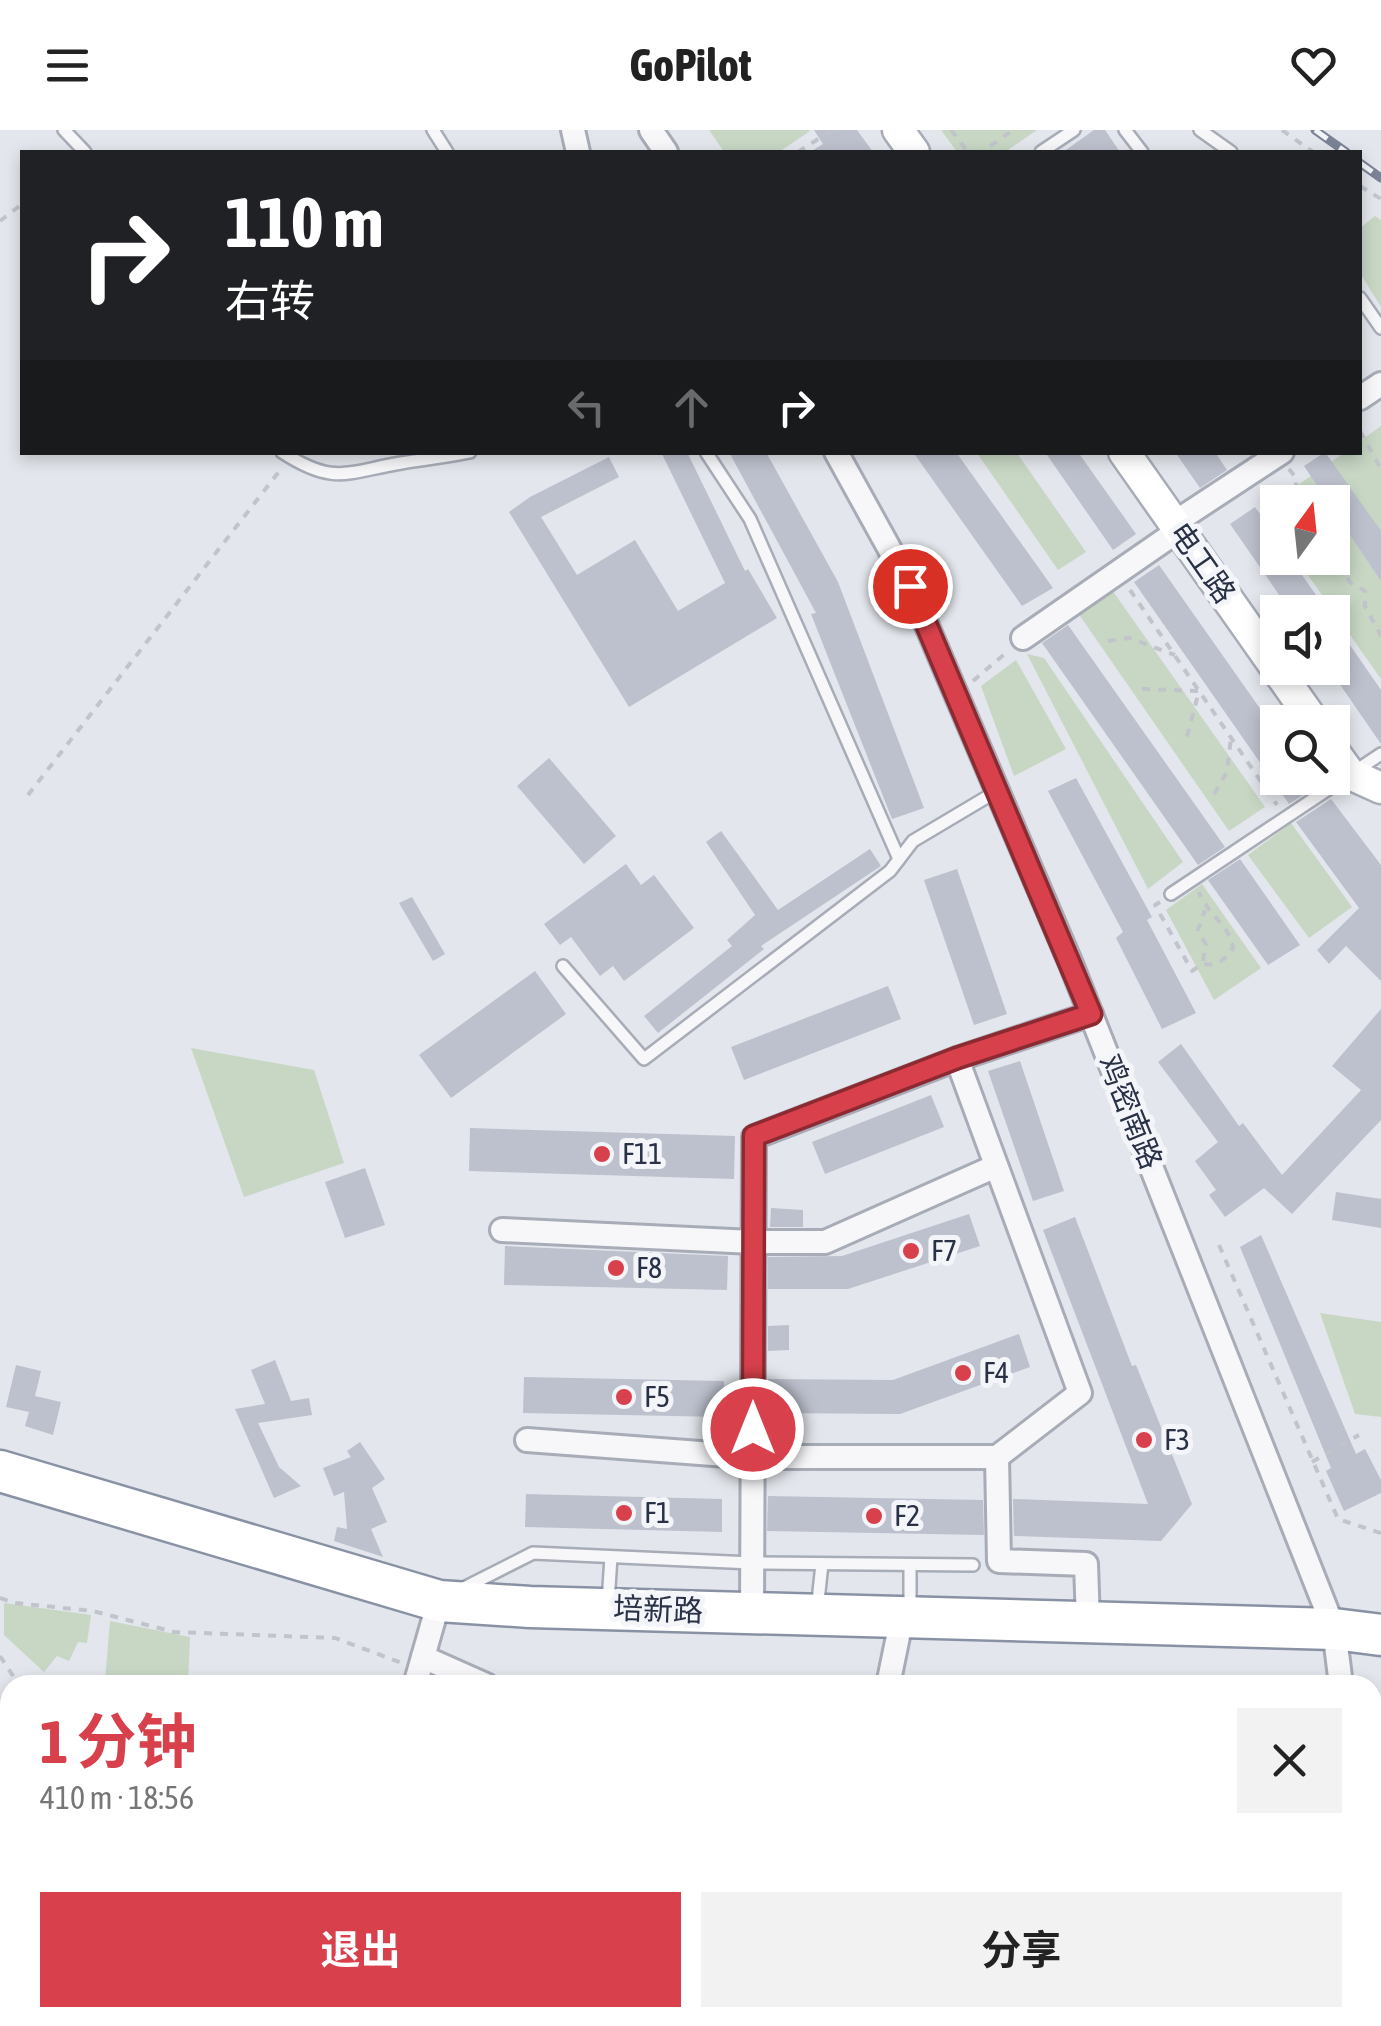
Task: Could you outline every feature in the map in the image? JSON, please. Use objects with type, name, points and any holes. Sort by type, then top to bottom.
[{"type":"highway","name":"培新路","points":[[0,1472],[439,1601],[1334,1629]]},
{"type":"highway","points":[[1334,1629],[1381,1634]]},
{"type":"street","name":"鸡密南路","points":[[838,455],[910,586],[1091,1014],[1334,1629],[1340,1675]]},
{"type":"street","name":"电工路","points":[[1126,455],[1302,705]]},
{"type":"street","points":[[1023,638],[1278,455]]},
{"type":"street","points":[[1350,774],[1381,788]]},
{"type":"street","points":[[752,1613],[754,1136],[957,1058],[1091,1014]]},
{"type":"street","points":[[527,1440],[753,1456],[997,1457],[1080,1393],[957,1058]]},
{"type":"street","points":[[502,1230],[825,1242],[996,1166]]},
{"type":"street","points":[[997,1457],[999,1561],[1086,1564],[1088,1622]]},
{"type":"street","points":[[419,1671],[439,1601]]},
{"type":"street","points":[[891,1675],[906,1617]]},
{"type":"lane","points":[[64,130],[84,150]]},
{"type":"lane","points":[[1044,150],[1074,130]]},
{"type":"lane","points":[[1125,130],[1140,150]]},
{"type":"lane","points":[[1200,130],[1228,150]]},
{"type":"lane","points":[[1362,301],[1381,328]]},
{"type":"lane","points":[[286,455],[324,473],[350,476],[397,463],[450,455]]},
{"type":"lane","points":[[708,455],[750,519],[899,859]]},
{"type":"lane","points":[[1350,774],[1381,754]]},
{"type":"lane","points":[[563,966],[644,1059],[890,871],[912,840],[997,791]]},
{"type":"lane","points":[[1170,894],[1319,795]]},
{"type":"lane","points":[[439,1601],[533,1553],[752,1563],[973,1566]]},
{"type":"lane","points":[[608,1609],[611,1556]]},
{"type":"lane","points":[[817,1615],[822,1564]]},
{"type":"lane","points":[[906,1617],[910,1565]]},
{"type":"path","points":[[801,150],[832,130]]},
{"type":"path","points":[[985,150],[1012,130]]},
{"type":"path","points":[[1282,130],[1310,150]]},
{"type":"path","points":[[0,221],[20,206]]},
{"type":"path","points":[[1362,435],[1381,469]]},
{"type":"path","points":[[28,795],[286,455]]},
{"type":"path","points":[[1282,455],[1296,485]]},
{"type":"path","points":[[1346,575],[1350,582],[1366,590],[1366,606],[1381,636]]},
{"type":"path","points":[[1127,585],[1286,817]]},
{"type":"path","points":[[956,695],[1023,638]]},
{"type":"path","points":[[1108,641],[1129,638],[1175,656]]},
{"type":"path","points":[[1142,689],[1199,691]]},
{"type":"path","points":[[1184,744],[1199,691]]},
{"type":"path","points":[[1214,794],[1227,772],[1231,737]]},
{"type":"path","points":[[1194,878],[1206,910],[1231,936],[1233,948],[1225,960],[1214,966],[1202,964]]},
{"type":"path","points":[[1170,894],[1154,905],[1192,971],[1202,964],[1206,945],[1198,930],[1206,910]]},
{"type":"path","points":[[1219,1245],[1338,1519],[1381,1533]]},
{"type":"path","points":[[1312,1462],[1359,1435]]},
{"type":"path","points":[[0,1598],[93,1611],[174,1632],[335,1638],[419,1671]]},
{"type":"green space","points":[[709,130],[810,131],[782,150],[723,150]]},
{"type":"green space","points":[[941,130],[1037,130],[1008,150],[956,150]]},
{"type":"green space","points":[[1375,216],[1381,220],[1381,307],[1362,276],[1362,226]]},
{"type":"green space","points":[[1381,426],[1381,679],[1350,635],[1350,595],[1322,595],[1308,575],[1350,575],[1350,485],[1298,485],[1341,455],[1362,455],[1362,440]]},
{"type":"green space","points":[[978,455],[1018,455],[1086,552],[1058,570]]},
{"type":"green space","points":[[1112,590],[1265,807],[1229,831],[1078,613]]},
{"type":"green space","points":[[1027,654],[1044,658],[1183,862],[1148,889]]},
{"type":"green space","points":[[1016,660],[1066,749],[1014,776],[981,686]]},
{"type":"green space","points":[[1291,823],[1352,907],[1309,938],[1248,855]]},
{"type":"green space","points":[[1202,884],[1261,968],[1214,1000],[1166,910]]},
{"type":"green space","points":[[191,1048],[314,1070],[344,1163],[244,1197]]},
{"type":"green space","points":[[1320,1313],[1381,1322],[1381,1417],[1355,1414]]},
{"type":"green space","points":[[4,1603],[91,1615],[87,1643],[78,1642],[69,1661],[57,1656],[44,1672],[4,1635]]},
{"type":"green space","points":[[110,1621],[190,1637],[188,1675],[106,1675]]},
{"type":"building","points":[[814,130],[857,130],[872,150],[813,150],[823,144]]},
{"type":"building","points":[[1094,130],[1105,130],[1119,150],[1066,150]]},
{"type":"building","points":[[662,455],[688,455],[745,571],[748,569],[777,618],[629,707],[509,512],[530,497],[609,457],[619,477],[541,517],[577,575],[635,540],[678,611],[725,583]]},
{"type":"building","points":[[731,455],[768,455],[838,582],[924,808],[892,819],[811,614],[816,613]]},
{"type":"building","points":[[915,455],[958,455],[1053,588],[1022,606]]},
{"type":"building","points":[[1047,455],[1080,455],[1136,534],[1113,550]]},
{"type":"building","points":[[1177,455],[1217,455],[1227,470],[1200,488]]},
{"type":"building","points":[[1327,455],[1348,485],[1317,485],[1304,466]]},
{"type":"building","points":[[1350,487],[1381,531],[1381,581],[1350,535]]},
{"type":"building","points":[[1255,507],[1260,514],[1260,567],[1230,524]]},
{"type":"building","points":[[1159,565],[1260,708],[1260,762],[1134,582]]},
{"type":"building","points":[[1265,575],[1302,575],[1316,595],[1279,595]]},
{"type":"building","points":[[1068,625],[1225,847],[1198,865],[1042,643]]},
{"type":"building","points":[[1350,645],[1381,690],[1381,744],[1340,685],[1350,685]]},
{"type":"building","points":[[549,758],[616,836],[584,864],[517,786]]},
{"type":"building","points":[[1076,778],[1152,917],[1147,920],[1196,1013],[1162,1029],[1116,938],[1123,932],[1048,791]]},
{"type":"building","points":[[1283,795],[1303,795],[1289,804]]},
{"type":"building","points":[[1331,799],[1381,865],[1381,981],[1346,946],[1329,964],[1317,950],[1359,908],[1296,822]]},
{"type":"building","points":[[721,831],[778,910],[870,849],[881,866],[761,946],[764,949],[658,1033],[644,1016],[732,946],[727,940],[755,915],[706,842]]},
{"type":"building","points":[[1240,859],[1300,945],[1268,965],[1208,880]]},
{"type":"building","points":[[626,864],[641,885],[654,875],[694,928],[624,981],[613,966],[600,976],[571,937],[560,945],[544,924]]},
{"type":"building","points":[[957,869],[1007,1014],[974,1025],[924,880]]},
{"type":"building","points":[[412,897],[445,954],[433,961],[399,903]]},
{"type":"building","points":[[535,971],[566,1014],[451,1098],[419,1055]]},
{"type":"building","points":[[888,986],[901,1019],[744,1080],[731,1047]]},
{"type":"building","points":[[1381,1009],[1381,1120],[1292,1214],[1264,1188],[1225,1217],[1209,1195],[1216,1190],[1195,1161],[1218,1142],[1158,1062],[1181,1044],[1239,1126],[1243,1123],[1282,1175],[1361,1090],[1332,1066]]},
{"type":"building","points":[[1020,1061],[1064,1191],[1033,1201],[988,1071]]},
{"type":"building","points":[[931,1095],[944,1127],[825,1174],[812,1142]]},
{"type":"building","name":"F11","points":[[470,1128],[735,1136],[734,1179],[469,1171]]},
{"type":"building","points":[[365,1168],[385,1225],[345,1238],[325,1182]]},
{"type":"building","points":[[1336,1192],[1381,1199],[1381,1228],[1332,1220]]},
{"type":"building","points":[[771,1208],[803,1210],[803,1227],[770,1227]]},
{"type":"building","name":"F7","points":[[969,1214],[980,1246],[848,1289],[768,1289],[768,1257],[842,1256]]},
{"type":"building","name":"F3","points":[[1075,1217],[1132,1366],[1136,1365],[1192,1504],[1161,1541],[1014,1536],[1013,1499],[1148,1504],[1043,1230]]},
{"type":"building","points":[[1261,1235],[1356,1454],[1365,1449],[1381,1480],[1381,1493],[1344,1511],[1326,1471],[1331,1468],[1240,1247]]},
{"type":"building","name":"F8","points":[[505,1246],[728,1256],[727,1290],[504,1285]]},
{"type":"building","points":[[789,1325],[789,1350],[768,1351],[768,1326]]},
{"type":"building","name":"F4","points":[[1019,1334],[1030,1367],[900,1414],[768,1413],[768,1379],[893,1380]]},
{"type":"building","points":[[275,1360],[291,1401],[309,1398],[312,1415],[258,1423],[279,1467],[301,1486],[274,1498],[235,1409],[265,1404],[251,1370]]},
{"type":"building","points":[[16,1365],[41,1371],[35,1396],[61,1402],[53,1435],[25,1426],[29,1412],[6,1407]]},
{"type":"building","name":"F5","points":[[524,1377],[724,1381],[723,1417],[523,1413]]},
{"type":"building","points":[[360,1442],[385,1479],[372,1488],[387,1522],[371,1529],[383,1557],[334,1541],[337,1527],[347,1529],[344,1492],[334,1496],[323,1468],[351,1457],[347,1451]]},
{"type":"building","name":"F1","points":[[526,1494],[722,1499],[722,1532],[525,1527]]},
{"type":"building","name":"F2","points":[[768,1496],[983,1500],[984,1535],[767,1531]]},
{"type":"railway","points":[[1315,130],[1343,150]]},
{"type":"railway","points":[[1362,164],[1381,178]]},
{"type":"place","name":"F11","points":[[602,1154]]},
{"type":"place","name":"F7","points":[[911,1251]]},
{"type":"place","name":"F8","points":[[616,1268]]},
{"type":"place","name":"F4","points":[[963,1373]]},
{"type":"place","name":"F5","points":[[624,1397]]},
{"type":"place","name":"F3","points":[[1144,1440]]},
{"type":"place","name":"F1","points":[[624,1513]]},
{"type":"place","name":"F2","points":[[874,1516]]},
{"type":"route","points":[[753,1429],[754,1136],[957,1058],[1091,1014],[910,586]]}]
